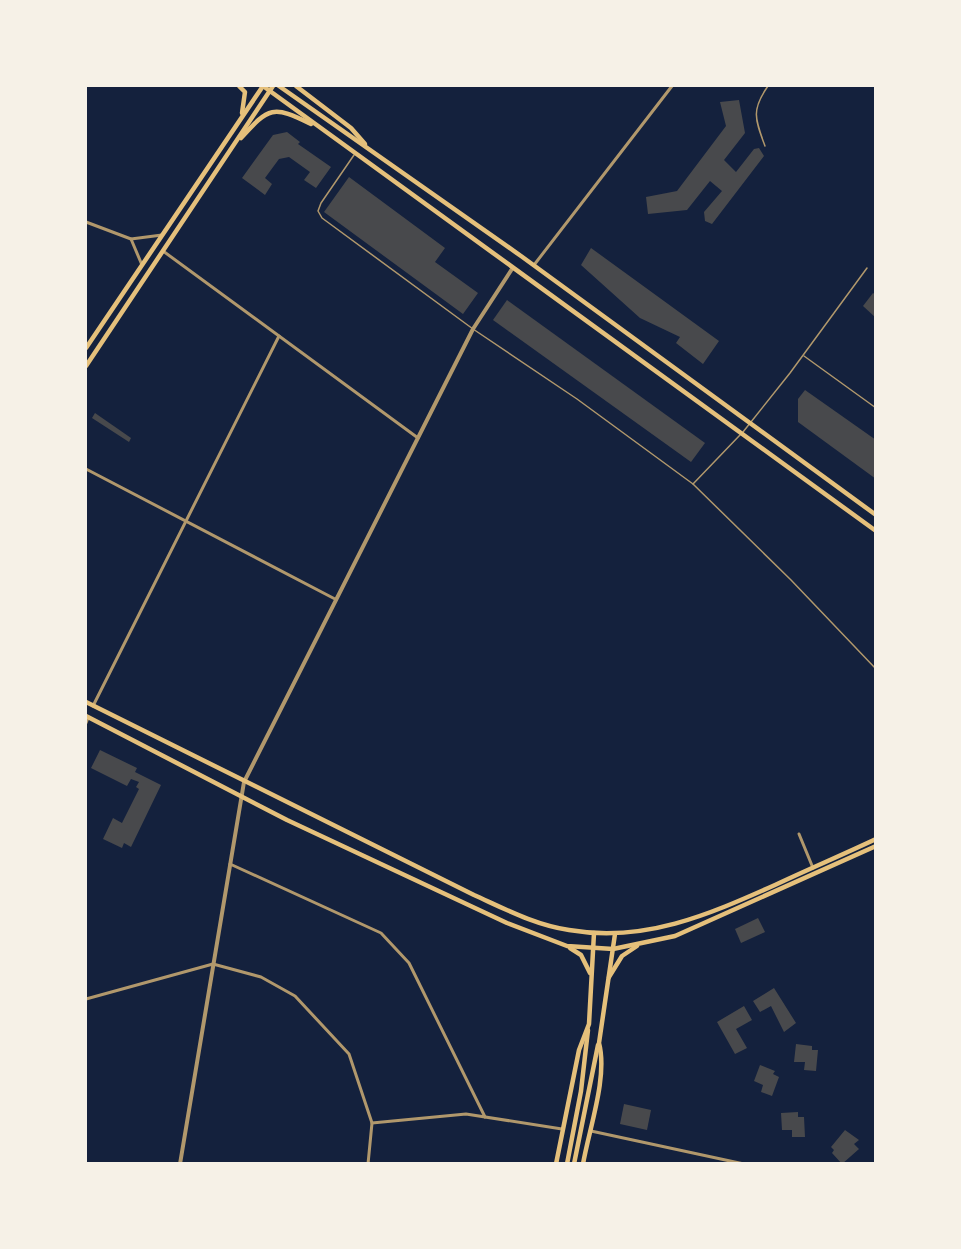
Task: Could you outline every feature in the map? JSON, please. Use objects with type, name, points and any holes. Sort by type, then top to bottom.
[{"type":"main road","points":[[239,86],[245,92],[241,118]]},
{"type":"main road","points":[[86,348],[263,86],[271,88],[322,129],[512,269],[876,531]]},
{"type":"main road","points":[[279,86],[534,266],[876,515]]},
{"type":"main road","points":[[296,86],[351,128],[371,151]]},
{"type":"main road","points":[[86,366],[271,88]]},
{"type":"main road","points":[[230,149],[267,112],[277,110],[288,112],[322,129]]},
{"type":"main road","points":[[86,702],[244,782],[533,921],[594,933],[615,934],[655,930],[716,912],[876,839]]},
{"type":"main road","points":[[86,719],[409,878],[507,923],[567,946],[581,955],[591,978]]},
{"type":"main road","points":[[567,946],[613,949],[675,936],[876,846]]},
{"type":"main road","points":[[567,1164],[581,1091],[589,1024],[594,933]]},
{"type":"main road","points":[[574,1164],[599,1043],[615,934]]},
{"type":"main road","points":[[607,981],[622,956],[642,943]]},
{"type":"main road","points":[[591,990],[606,991]]},
{"type":"main road","points":[[556,1164],[579,1050],[589,1024]]},
{"type":"main road","points":[[583,1164],[600,1080],[602,1055],[599,1043]]},
{"type":"street","points":[[534,266],[672,86]]},
{"type":"street","points":[[86,222],[131,239],[162,235]]},
{"type":"street","points":[[131,239],[142,265]]},
{"type":"street","points":[[162,250],[418,438]]},
{"type":"street","points":[[180,1164],[244,782],[472,329],[512,269]]},
{"type":"street","points":[[93,706],[279,336]]},
{"type":"street","points":[[86,469],[335,599]]},
{"type":"street","points":[[799,834],[813,868]]},
{"type":"street","points":[[230,864],[381,933],[409,963],[485,1117]]},
{"type":"street","points":[[86,999],[213,964],[261,977],[295,996],[349,1054],[372,1123],[368,1164]]},
{"type":"street","points":[[372,1123],[466,1114],[562,1129]]},
{"type":"street","points":[[589,1131],[744,1164]]},
{"type":"lane","points":[[765,146],[758,125],[756,102],[768,86]]},
{"type":"lane","points":[[355,153],[321,203],[318,211],[322,218],[472,329],[577,399],[693,484],[739,527],[876,669]]},
{"type":"lane","points":[[693,484],[751,423],[867,268]]},
{"type":"lane","points":[[803,355],[876,408]]},
{"type":"building","points":[[739,100],[745,133],[724,160],[736,172],[754,149],[759,148],[764,156],[712,224],[705,221],[704,212],[722,191],[710,181],[687,210],[648,214],[646,197],[677,191],[726,126],[720,102]]},
{"type":"building","points":[[287,132],[300,142],[298,144],[331,167],[316,188],[304,180],[310,172],[289,157],[279,159],[265,178],[272,184],[265,195],[242,178],[273,135]]},
{"type":"building","points":[[349,177],[445,248],[435,262],[478,293],[463,314],[324,212]]},
{"type":"building","points":[[591,248],[719,341],[703,364],[676,343],[680,337],[640,318],[581,265]]},
{"type":"building","points":[[873,293],[876,295],[876,318],[863,306]]},
{"type":"building","points":[[507,300],[705,443],[691,462],[493,320]]},
{"type":"building","points":[[805,390],[876,440],[876,479],[798,422],[798,399]]},
{"type":"building","points":[[95,413],[131,438],[129,442],[92,418]]},
{"type":"building","points":[[100,750],[137,768],[135,772],[161,785],[131,847],[124,843],[122,848],[103,839],[113,818],[122,823],[139,789],[136,787],[139,782],[131,779],[127,786],[91,768]]},
{"type":"building","points":[[758,918],[765,932],[741,943],[735,929]]},
{"type":"building","points":[[774,988],[796,1023],[784,1032],[771,1006],[760,1012],[753,1001]]},
{"type":"building","points":[[744,1006],[752,1020],[736,1029],[747,1048],[735,1054],[717,1022]]},
{"type":"building","points":[[796,1044],[812,1046],[812,1050],[818,1050],[816,1071],[804,1070],[805,1062],[794,1062]]},
{"type":"building","points":[[760,1065],[775,1071],[773,1074],[779,1077],[772,1096],[761,1092],[763,1085],[754,1081]]},
{"type":"building","points":[[624,1104],[651,1110],[647,1130],[620,1124]]},
{"type":"building","points":[[798,1112],[798,1117],[804,1117],[805,1137],[792,1137],[792,1130],[782,1130],[781,1113]]},
{"type":"building","points":[[845,1130],[859,1140],[854,1144],[859,1149],[842,1164],[832,1153],[834,1150],[831,1147]]}]
